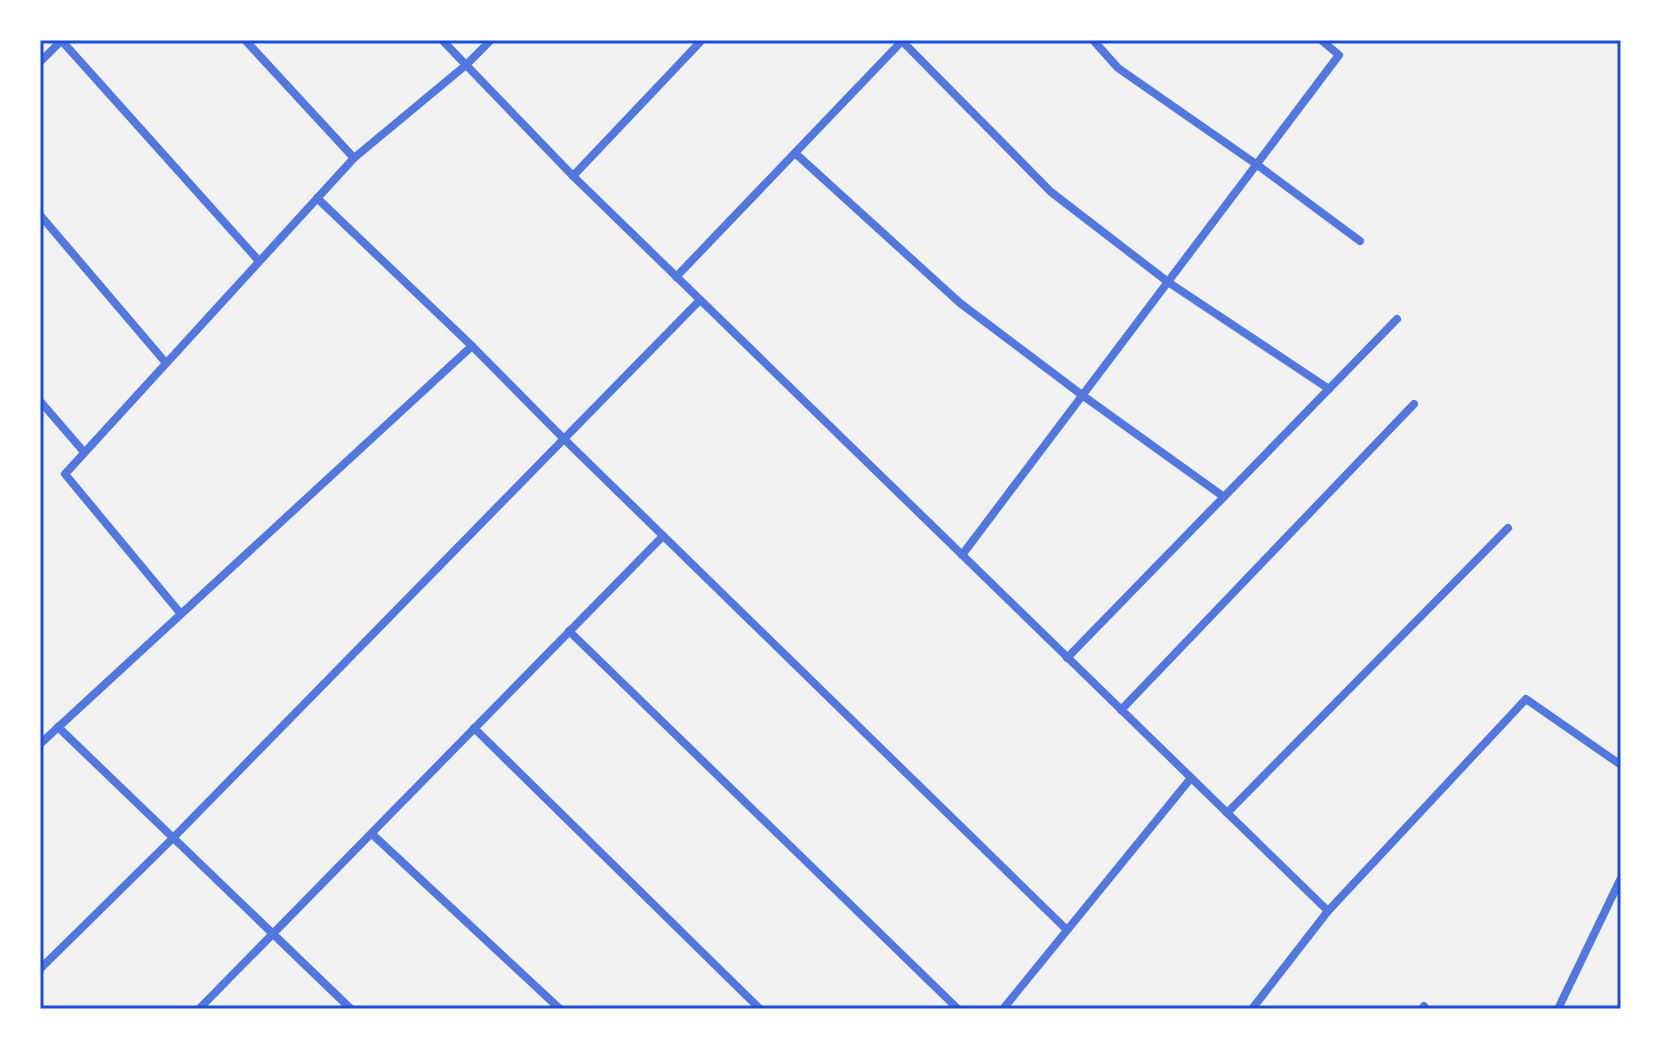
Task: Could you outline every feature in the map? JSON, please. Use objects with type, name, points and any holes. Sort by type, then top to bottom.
[{"type":"street","points":[[40,62],[62,40],[259,261]]},
{"type":"street","points":[[245,40],[354,158]]},
{"type":"street","points":[[442,40],[573,176],[1328,911]]},
{"type":"street","points":[[181,614],[65,474],[354,158],[466,65],[491,40]]},
{"type":"street","points":[[573,176],[702,40]]},
{"type":"street","points":[[1093,40],[1118,68],[1360,241]]},
{"type":"street","points":[[962,555],[1339,55],[1321,40]]},
{"type":"street","points":[[676,277],[902,41],[1051,192],[1168,282],[1329,389]]},
{"type":"street","points":[[795,153],[960,303],[1224,497]]},
{"type":"street","points":[[317,198],[1067,930]]},
{"type":"street","points":[[40,215],[166,363]]},
{"type":"street","points":[[40,969],[173,838],[700,300]]},
{"type":"street","points":[[1067,658],[1397,319]]},
{"type":"street","points":[[40,744],[472,346]]},
{"type":"street","points":[[40,401],[84,452]]},
{"type":"street","points":[[1121,710],[1414,404]]},
{"type":"street","points":[[1227,813],[1508,528]]},
{"type":"street","points":[[199,1009],[663,536]]},
{"type":"street","points":[[569,631],[958,1009]]},
{"type":"street","points":[[1252,1009],[1328,911],[1526,699],[1621,765]]},
{"type":"street","points":[[58,727],[351,1009]]},
{"type":"street","points":[[474,728],[760,1009]]},
{"type":"street","points":[[1003,1009],[1191,778]]},
{"type":"street","points":[[372,834],[560,1009]]},
{"type":"street","points":[[1558,1009],[1621,878]]}]
